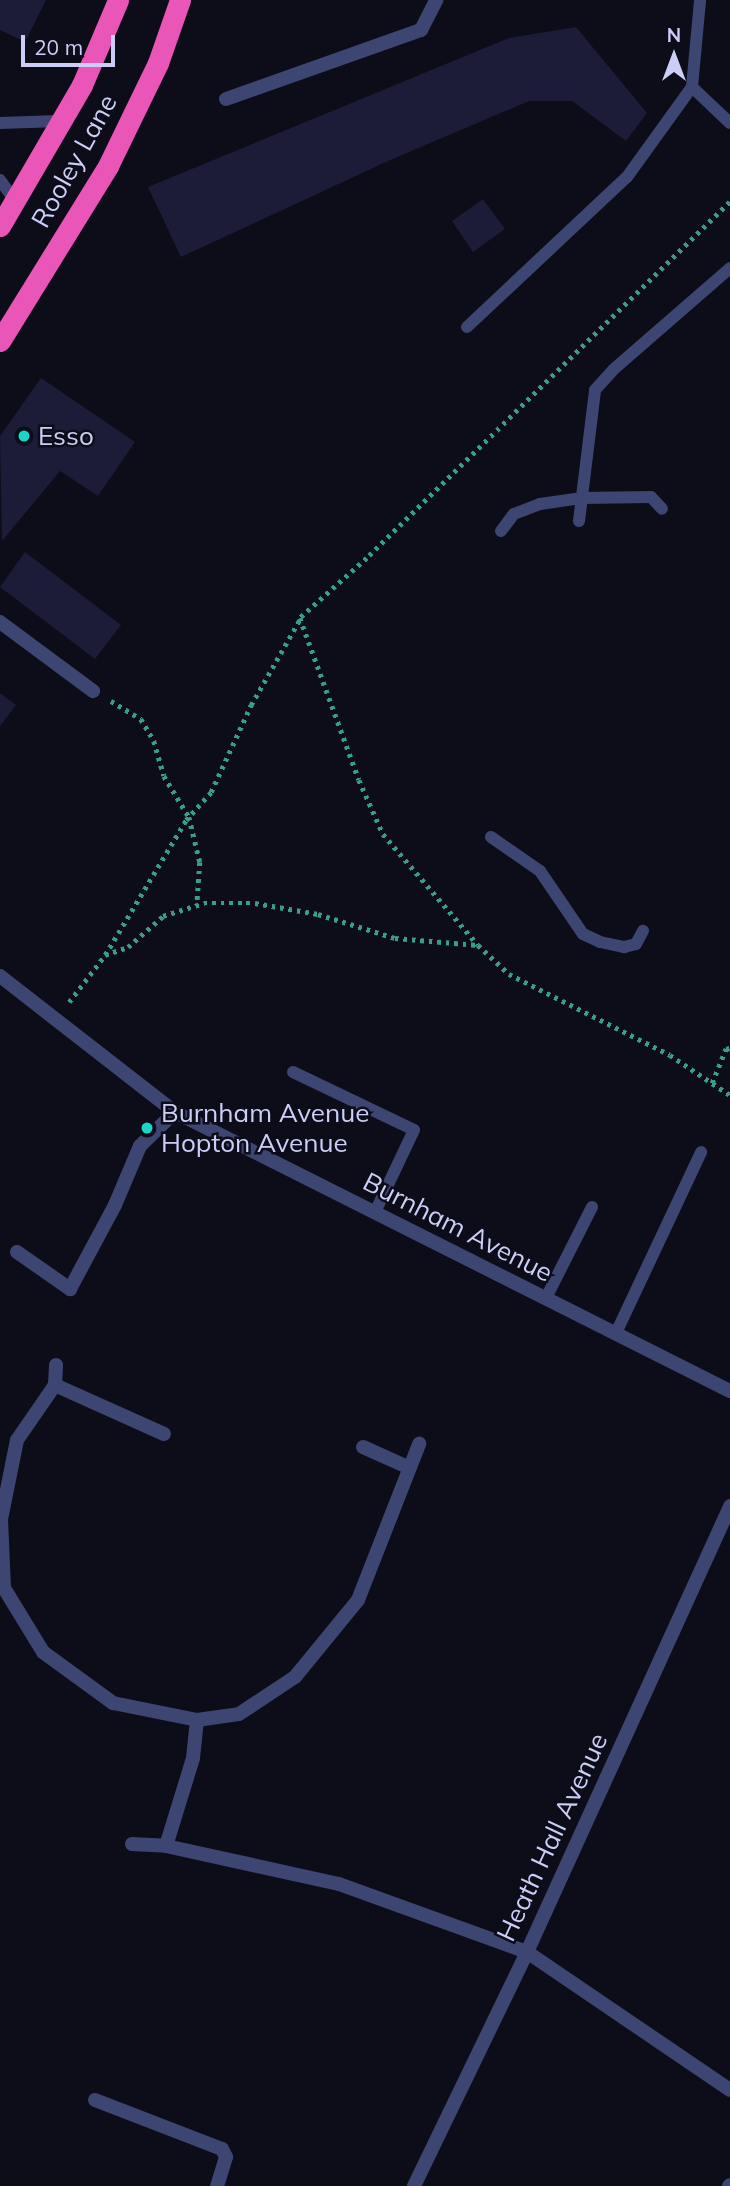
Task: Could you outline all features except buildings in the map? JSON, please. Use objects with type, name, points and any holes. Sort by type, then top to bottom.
[{"type":"highway","name":"Rooley Lane","points":[[0,226],[82,85],[118,0]]},
{"type":"highway","name":"Rooley Lane","points":[[0,341],[108,166],[158,63],[180,0]]},
{"type":"street","points":[[226,99],[421,30],[436,0]]},
{"type":"street","points":[[0,622],[93,691]]},
{"type":"street","name":"Burnham Avenue","points":[[0,976],[175,1112],[730,1391]]},
{"type":"street","points":[[17,1252],[70,1289],[115,1205],[139,1146],[175,1112]]},
{"type":"street","points":[[56,1365],[55,1385],[17,1440],[1,1519],[4,1588],[43,1652],[113,1703],[197,1720],[239,1714],[295,1677],[358,1600],[419,1444]]},
{"type":"street","points":[[55,1385],[164,1434]]},
{"type":"street","points":[[363,1447],[410,1468]]},
{"type":"street","name":"Heath Hall Avenue","points":[[414,2186],[527,1952],[730,1506]]},
{"type":"street","points":[[166,1846],[192,1758],[197,1720]]},
{"type":"street","points":[[132,1844],[166,1846],[339,1884],[527,1952],[730,2090]]},
{"type":"street","points":[[96,2100],[222,2149],[226,2157],[217,2186]]},
{"type":"lane","points":[[467,327],[627,177],[692,87],[700,0]]},
{"type":"lane","points":[[692,87],[730,123]]},
{"type":"lane","points":[[0,122],[59,121]]},
{"type":"lane","points":[[0,180],[15,201]]},
{"type":"lane","points":[[579,522],[595,390],[614,369],[730,268]]},
{"type":"lane","points":[[501,531],[514,514],[540,504],[582,498],[651,497],[662,509]]},
{"type":"lane","points":[[491,836],[540,871],[583,934],[600,942],[624,947],[636,944],[643,931]]},
{"type":"lane","points":[[293,1072],[414,1130],[375,1212]]},
{"type":"lane","points":[[616,1333],[701,1152]]},
{"type":"lane","points":[[546,1298],[592,1207]]},
{"type":"path","points":[[56,1020],[105,955],[189,817],[211,792],[251,705],[300,618],[368,558],[730,202]]},
{"type":"path","points":[[300,618],[359,780],[383,834],[478,946],[509,974],[670,1055],[730,1095]]},
{"type":"path","points":[[93,691],[141,719],[154,741],[164,776],[189,817],[200,862],[197,905]]},
{"type":"path","points":[[105,955],[128,947],[163,916],[197,905],[255,902],[318,914],[395,938],[478,946]]},
{"type":"path","points":[[712,1083],[726,1049],[730,1048]]},
{"type":"place","name":"Esso","points":[[24,436]]},
{"type":"place","name":"Burnham Avenue Hopton Avenue","points":[[147,1128]]}]
